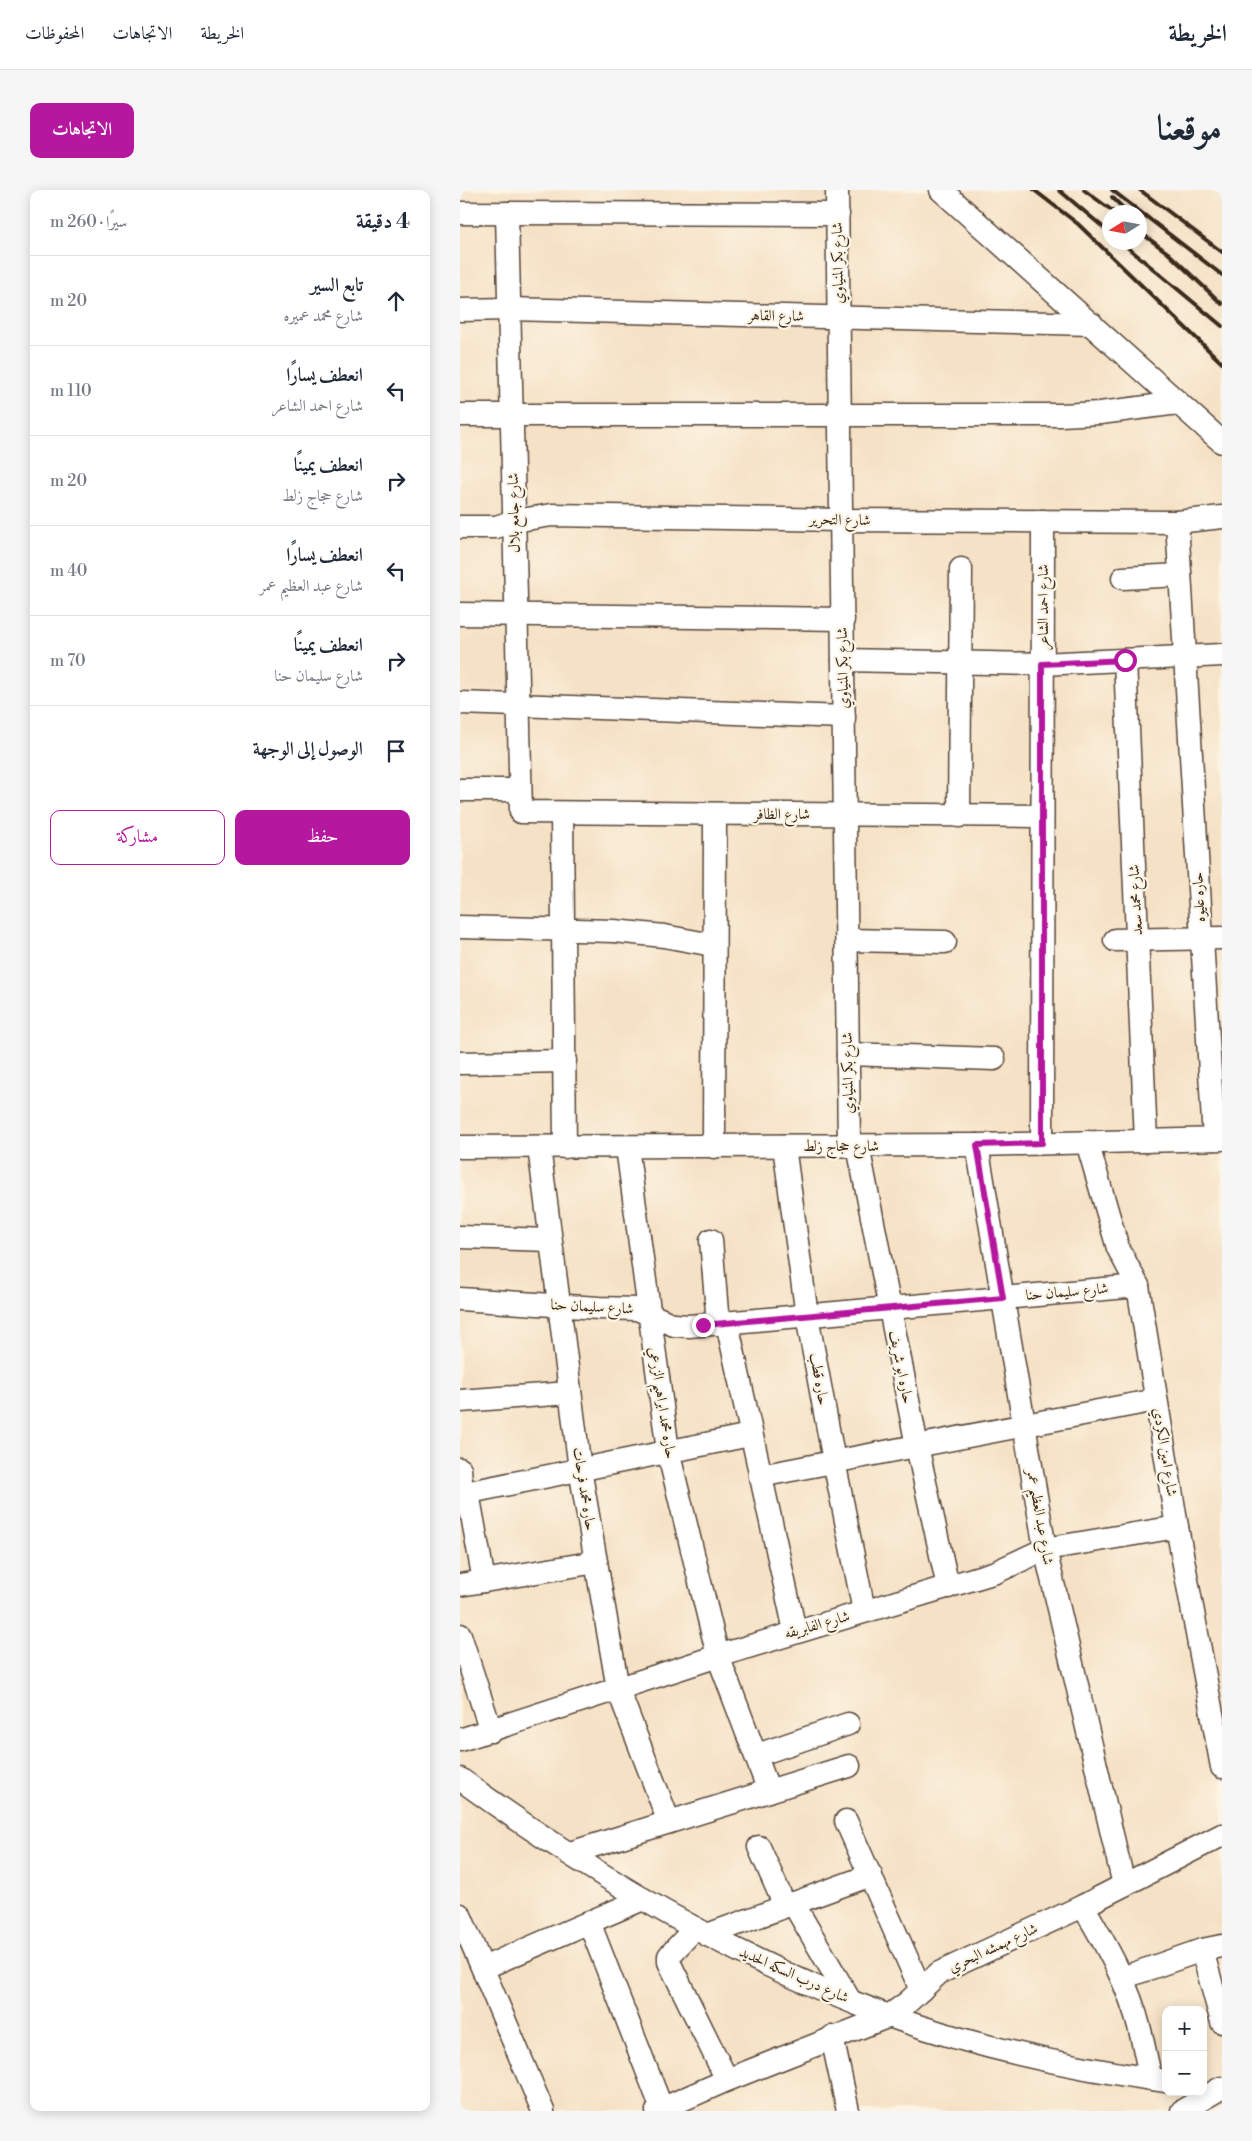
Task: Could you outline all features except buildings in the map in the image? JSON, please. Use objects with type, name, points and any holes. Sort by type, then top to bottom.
[{"type":"street","name":"شارع بكر المنياوي","points":[[837,190],[848,1054],[854,1146]]},
{"type":"street","points":[[941,190],[1222,442]]},
{"type":"street","points":[[460,213],[838,214]]},
{"type":"street","name":"شارع جامع بلال","points":[[507,213],[521,812]]},
{"type":"street","name":"شارع القاهر","points":[[460,310],[509,309],[1092,324]]},
{"type":"street","points":[[460,416],[1060,415],[1100,413],[1178,403]]},
{"type":"street","name":"شارع التحرير","points":[[460,526],[496,527],[514,521],[552,515],[841,520],[1177,522],[1222,517]]},
{"type":"street","name":"شارع احمد الشاعر","points":[[1042,1143],[1043,521]]},
{"type":"street","name":"حاره عليوه","points":[[1177,522],[1186,656],[1212,939],[1218,1139]]},
{"type":"street","points":[[959,816],[961,569]]},
{"type":"street","points":[[1123,578],[1180,575]]},
{"type":"street","points":[[460,614],[842,619]]},
{"type":"street","points":[[843,660],[1042,664],[1222,655]]},
{"type":"street","name":"شارع محمد سعد","points":[[1125,660],[1146,1141]]},
{"type":"street","points":[[460,704],[844,717]]},
{"type":"street","points":[[460,790],[520,790]]},
{"type":"street","name":"شارع الظافر","points":[[521,812],[1042,816]]},
{"type":"street","points":[[562,813],[565,1147]]},
{"type":"street","points":[[714,1146],[713,945],[715,814]]},
{"type":"street","points":[[460,927],[563,928],[614,931],[713,945]]},
{"type":"street","points":[[1115,940],[1212,939]]},
{"type":"street","points":[[847,940],[946,942]]},
{"type":"street","points":[[848,1054],[994,1059]]},
{"type":"street","points":[[460,1063],[565,1061]]},
{"type":"street","name":"شارع حجاج زلط","points":[[460,1147],[977,1145],[1218,1139]]},
{"type":"street","name":"شارع امين الكردي","points":[[1087,1142],[1118,1248],[1138,1286],[1177,1527],[1222,1767]]},
{"type":"street","name":"شارع عبد العظيم عمر","points":[[977,1145],[1045,1548],[1124,1885]]},
{"type":"street","name":"حاره قطب","points":[[784,1146],[808,1316],[864,1611]]},
{"type":"street","name":"حاره ابو شريف","points":[[854,1146],[948,1587]]},
{"type":"street","name":"حاره محمد فرحات","points":[[539,1147],[580,1469],[618,1689],[669,1822]]},
{"type":"street","name":"حاره محمد ابراهيم الزرعي","points":[[627,1147],[668,1452],[718,1656],[769,1791]]},
{"type":"street","points":[[460,1237],[550,1240]]},
{"type":"street","points":[[711,1240],[722,1323],[760,1476],[795,1631]]},
{"type":"street","name":"شارع سليمان حنا","points":[[460,1299],[637,1309],[648,1312],[660,1320],[688,1326],[1138,1286]]},
{"type":"street","points":[[460,1400],[570,1392]]},
{"type":"street","points":[[760,1476],[1156,1400]]},
{"type":"street","points":[[463,1494],[750,1435]]},
{"type":"street","points":[[460,1469],[463,1494],[484,1581]]},
{"type":"street","name":"شارع الفابريقه","points":[[460,1740],[795,1631],[996,1572],[1045,1548],[1177,1527]]},
{"type":"street","points":[[460,1585],[596,1562]]},
{"type":"street","points":[[460,1635],[491,1730]]},
{"type":"street","points":[[756,1755],[848,1724]]},
{"type":"street","points":[[570,1852],[849,1766]]},
{"type":"street","name":"شارع درب السكه الحديد","points":[[460,1779],[499,1807],[642,1899],[701,1931],[801,1980],[889,2016],[940,2032],[1045,2060],[1158,2080]]},
{"type":"street","points":[[846,1821],[921,1990]]},
{"type":"street","name":"شارع مهمشه البحري","points":[[665,2109],[727,2080],[889,2016],[939,1973],[1083,1906],[1222,1835]]},
{"type":"street","points":[[759,1847],[789,1905],[849,1999]]},
{"type":"street","points":[[727,2080],[669,1962],[669,1956],[701,1931],[789,1905],[871,1875]]},
{"type":"street","points":[[483,1968],[642,1899]]},
{"type":"street","points":[[1083,1906],[1122,1978],[1158,2080]]},
{"type":"street","points":[[460,1915],[543,2111]]},
{"type":"street","points":[[589,1922],[665,2109]]},
{"type":"street","points":[[1122,1978],[1212,1948],[1222,2022]]},
{"type":"street","points":[[832,2037],[848,2111]]},
{"type":"street","points":[[1182,2111],[1215,2087]]},
{"type":"railway","points":[[1034,190],[1078,224],[1222,363]]},
{"type":"railway","points":[[1059,190],[1102,226]]},
{"type":"railway","points":[[1084,190],[1104,205]]},
{"type":"railway","points":[[1112,190],[1222,275]]},
{"type":"railway","points":[[1140,190],[1222,252]]},
{"type":"railway","points":[[1112,197],[1120,205]]},
{"type":"railway","points":[[1147,237],[1168,253],[1222,304]]},
{"type":"railway","points":[[1131,250],[1222,326]]},
{"type":"route","points":[[703,1325],[1003,1298],[977,1145],[1042,1143],[1042,664],[1125,660]]}]
